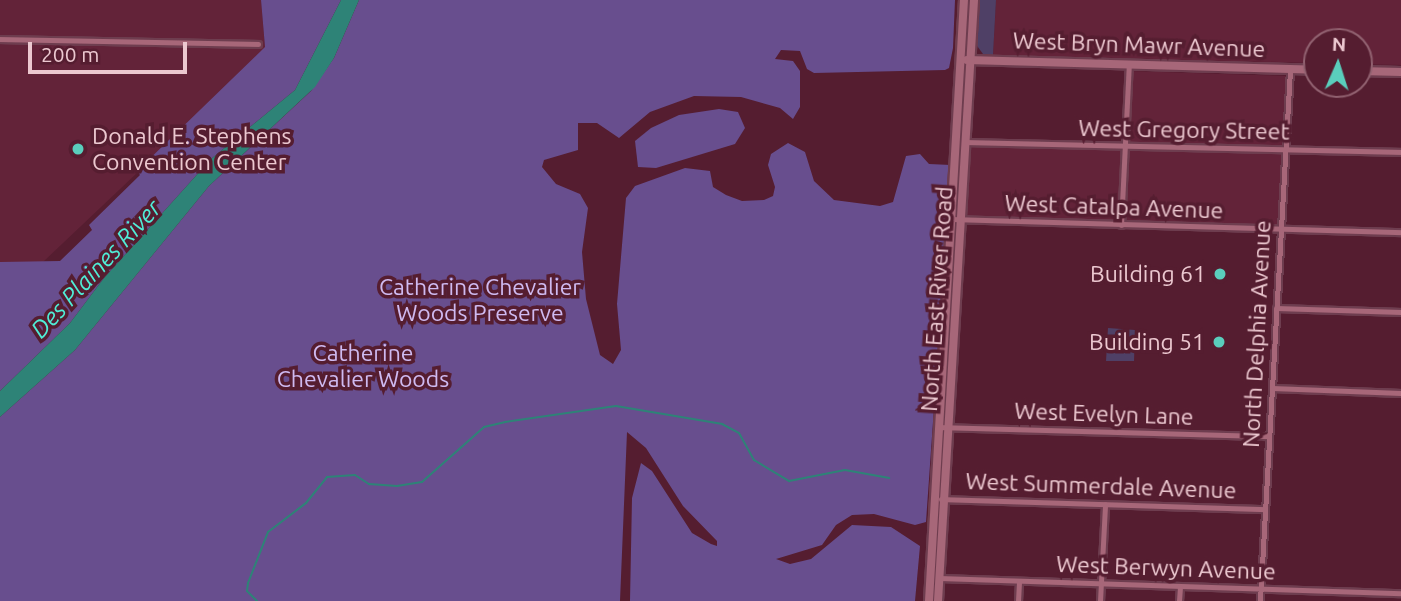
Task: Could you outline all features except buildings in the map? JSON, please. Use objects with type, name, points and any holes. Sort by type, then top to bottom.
[{"type":"main road","name":"North East River Road","points":[[929,601],[934,578],[957,220],[964,0]]},
{"type":"main road","name":"North East River Road","points":[[957,220],[966,142],[974,0]]},
{"type":"main road","name":"West Bryn Mawr Avenue","points":[[961,60],[1303,69]]},
{"type":"main road","points":[[1373,71],[1401,72]]},
{"type":"main road","name":"North East River Road","points":[[934,578],[937,601]]},
{"type":"street","points":[[0,39],[258,44]]},
{"type":"street","points":[[1121,225],[1129,64]]},
{"type":"street","name":"North Delphia Avenue","points":[[1260,601],[1290,69]]},
{"type":"street","name":"West Gregory Street","points":[[966,142],[1401,152]]},
{"type":"street","name":"West Catalpa Avenue","points":[[957,220],[1401,232]]},
{"type":"street","points":[[1276,308],[1401,312]]},
{"type":"street","points":[[1272,388],[1401,393]]},
{"type":"street","name":"West Evelyn Lane","points":[[943,427],[1269,436]]},
{"type":"street","name":"West Summerdale Avenue","points":[[939,499],[1265,509]]},
{"type":"street","points":[[1100,601],[1105,504]]},
{"type":"street","name":"West Berwyn Avenue","points":[[934,578],[1401,593]]},
{"type":"street","points":[[1018,601],[1019,582]]},
{"type":"street","points":[[1180,587],[1180,601]]},
{"type":"shaded area","points":[[0,0],[261,0],[265,47],[270,47],[43,262],[0,262]]},
{"type":"shaded area","points":[[341,0],[359,0],[334,58],[315,87],[209,186],[75,350],[0,417],[0,391],[70,323],[104,278],[211,159],[295,90]]},
{"type":"shaded area","points":[[977,0],[996,0],[993,55],[983,54],[975,43]]},
{"type":"shaded area","points":[[996,0],[1401,0],[1401,65],[1373,64],[1373,28],[1303,28],[1303,63],[993,55]]},
{"type":"shaded area","points":[[1129,71],[1287,76],[1281,228],[965,219],[969,142],[1125,147]]},
{"type":"shaded area","points":[[1108,328],[1135,330],[1134,361],[1106,361]]},
{"type":"green space","points":[[261,0],[341,0],[295,90],[211,159],[104,278],[70,323],[0,391],[0,262],[60,261],[92,230],[89,225],[140,175],[137,171],[265,47]]},
{"type":"green space","name":"Catherine Chevalier Woods","points":[[359,0],[955,0],[953,48],[949,68],[945,70],[814,73],[807,69],[800,51],[781,50],[775,59],[793,61],[800,71],[800,107],[793,119],[780,108],[741,97],[694,96],[650,112],[619,138],[597,123],[578,123],[578,150],[544,160],[542,167],[556,184],[580,194],[588,208],[582,252],[586,299],[600,355],[613,364],[621,350],[617,304],[626,198],[635,186],[685,168],[710,171],[713,187],[726,195],[742,201],[764,200],[773,196],[775,187],[768,165],[771,154],[788,143],[805,152],[814,181],[834,200],[880,206],[893,202],[906,156],[920,154],[929,164],[951,165],[926,522],[915,525],[874,514],[852,515],[836,525],[822,545],[776,559],[790,564],[811,559],[852,525],[891,527],[920,546],[915,601],[630,601],[632,498],[641,463],[652,471],[692,533],[717,546],[717,541],[683,506],[646,448],[627,432],[620,601],[0,601],[0,417],[75,350],[209,186],[311,91],[334,58]]},
{"type":"green space","points":[[719,109],[738,112],[745,128],[735,144],[656,168],[638,167],[635,141],[651,128],[679,115]]},
{"type":"waterway","points":[[257,601],[247,591],[248,583],[268,532],[306,503],[327,477],[355,475],[369,484],[397,486],[422,482],[484,427],[505,422],[616,406],[722,424],[739,433],[754,460],[789,481],[845,470],[889,478]]},
{"type":"place","name":"Donald E. Stephens Convention Center","points":[[78,149]]},
{"type":"place","name":"Building 61","points":[[1220,274]]},
{"type":"place","name":"Building 51","points":[[1219,342]]},
{"type":"water label","name":"Des Plaines River","points":[[96,269]]},
{"type":"park label","name":"Catherine Chevalier Woods Preserve","points":[[480,300]]}]
